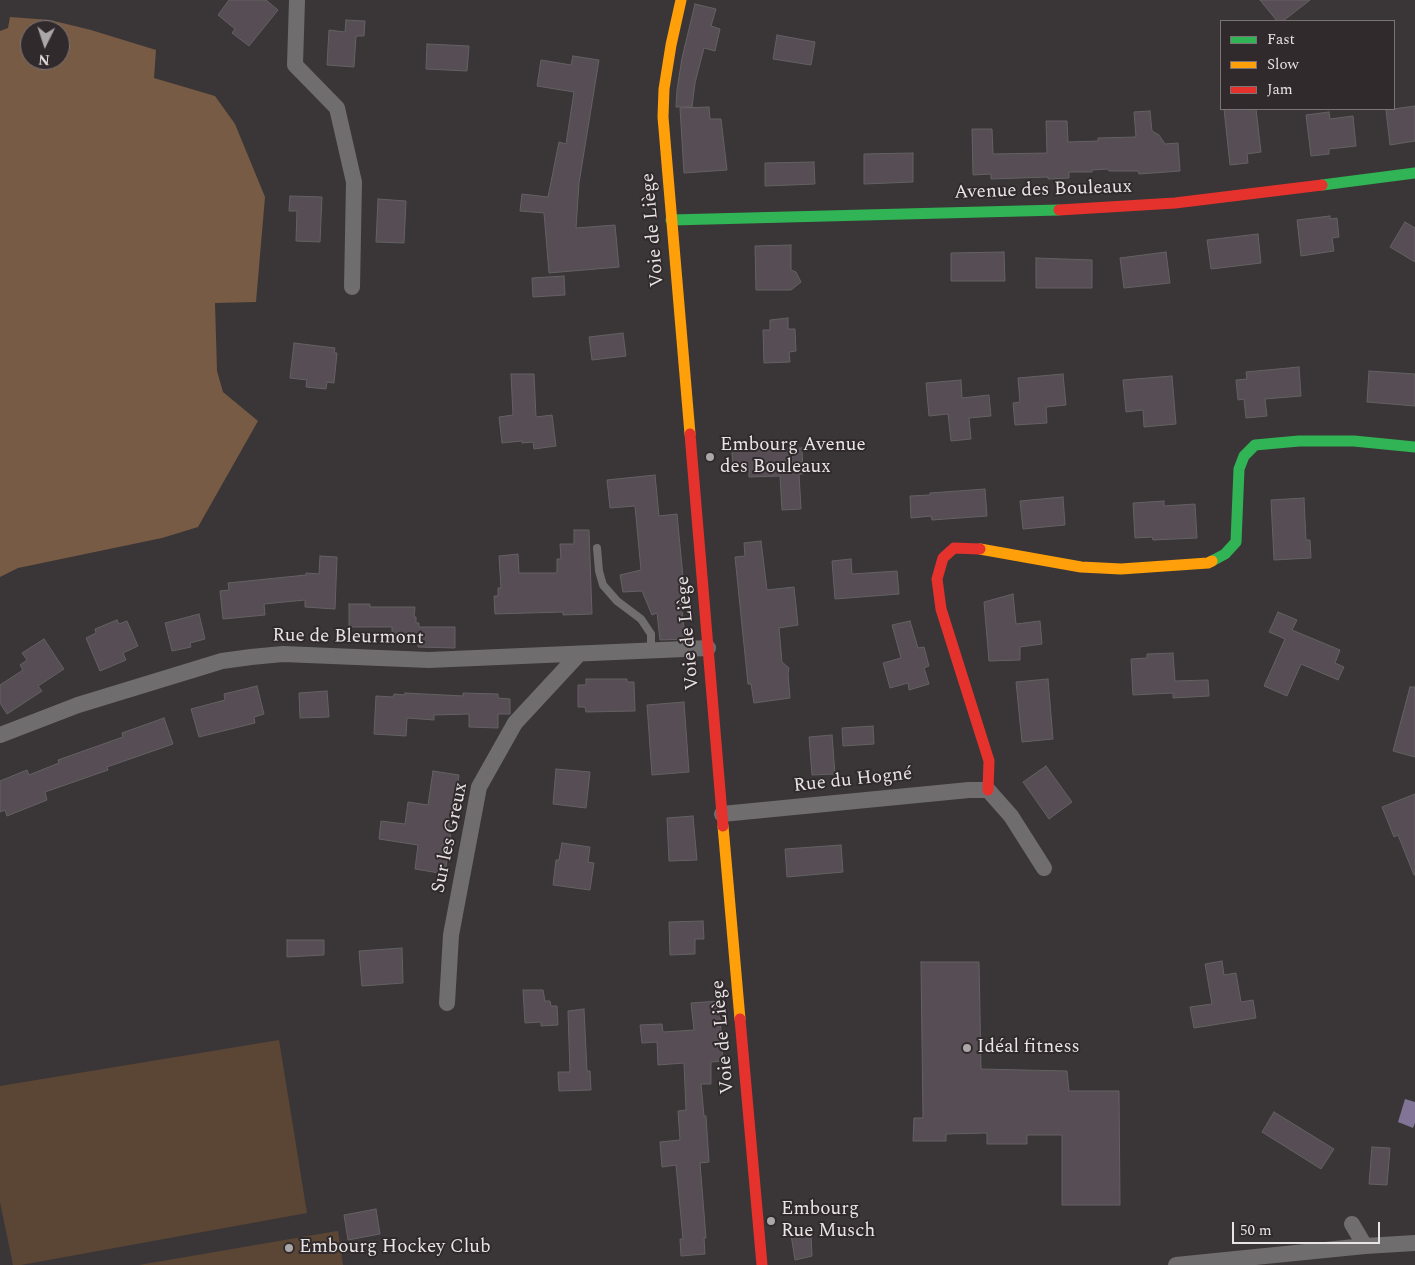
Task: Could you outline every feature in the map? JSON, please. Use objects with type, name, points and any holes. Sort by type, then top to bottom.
[{"type":"street","points":[[297,0],[295,65],[337,108],[354,182],[352,287]]},
{"type":"street","name":"Voie de Liège","points":[[681,0],[669,54],[662,117],[762,1265]]},
{"type":"street","name":"Avenue des Bouleaux","points":[[671,220],[1093,209],[1175,203],[1415,173]]},
{"type":"street","points":[[1044,868],[1011,816],[988,790],[989,761],[941,609],[937,579],[943,558],[954,548],[976,548],[1081,567],[1121,569],[1208,563],[1225,554],[1236,542],[1239,469],[1244,456],[1255,445],[1299,441],[1354,440],[1415,447]]},
{"type":"street","name":"Rue de Bleurmont","points":[[0,735],[78,704],[222,661],[284,654],[429,660],[708,648]]},
{"type":"street","name":"Sur les Greux","points":[[447,1003],[451,935],[478,787],[515,723],[579,654]]},
{"type":"street","name":"Rue du Hogné","points":[[722,814],[969,790],[988,790]]},
{"type":"street","points":[[1352,1224],[1365,1246]]},
{"type":"street","points":[[1176,1265],[1365,1246],[1415,1243]]},
{"type":"lane","points":[[597,548],[599,571],[603,585],[617,600],[641,619],[651,634],[651,650]]},
{"type":"shaded area","points":[[10,17],[50,20],[20,20],[20,70],[70,70],[70,25],[156,50],[154,78],[215,96],[235,124],[265,197],[256,302],[215,303],[217,371],[223,392],[258,421],[198,527],[162,538],[18,568],[0,577],[0,31],[8,28]]},
{"type":"shaded area","points":[[279,1040],[307,1213],[13,1265],[0,1202],[0,1086]]},
{"type":"shaded area","points":[[1405,1099],[1415,1102],[1415,1123],[1413,1128],[1398,1122]]},
{"type":"shaded area","name":"Embourg Hockey Club","points":[[337,1231],[343,1265],[139,1265]]},
{"type":"building","points":[[229,0],[266,0],[278,10],[249,46],[232,33],[235,29],[218,15]]},
{"type":"building","points":[[1260,0],[1310,0],[1284,20],[1276,20]]},
{"type":"building","points":[[695,4],[716,9],[711,26],[720,29],[715,51],[704,48],[695,83],[692,107],[676,107],[682,58]]},
{"type":"building","points":[[346,20],[365,21],[364,36],[356,36],[354,67],[327,65],[329,30],[345,32]]},
{"type":"building","points":[[777,35],[815,42],[811,65],[773,59]]},
{"type":"building","points":[[427,44],[469,46],[467,71],[426,69]]},
{"type":"building","points":[[573,56],[599,60],[579,183],[576,228],[615,225],[619,267],[549,273],[544,213],[520,211],[522,194],[548,197],[559,142],[566,144],[574,92],[537,86],[541,60],[571,65]]},
{"type":"building","points":[[1415,106],[1415,141],[1390,145],[1386,110]]},
{"type":"building","points":[[709,107],[710,119],[721,119],[727,170],[684,173],[680,108]]},
{"type":"building","points":[[1224,110],[1256,110],[1261,152],[1247,154],[1248,163],[1230,165]]},
{"type":"building","points":[[1150,111],[1152,131],[1159,135],[1165,144],[1178,143],[1180,171],[1139,174],[1138,171],[1109,171],[1108,169],[1092,170],[1092,172],[1069,172],[1069,178],[1048,179],[1048,177],[991,179],[991,174],[973,175],[972,129],[992,129],[993,154],[1047,153],[1046,121],[1067,121],[1068,142],[1098,141],[1098,138],[1136,137],[1134,112]]},
{"type":"building","points":[[1329,112],[1330,119],[1353,116],[1356,146],[1329,149],[1329,154],[1311,156],[1306,115]]},
{"type":"building","points":[[913,153],[913,182],[864,184],[864,154]]},
{"type":"building","points":[[814,162],[815,184],[765,186],[765,163]]},
{"type":"building","points":[[290,196],[322,197],[320,242],[296,241],[297,211],[289,211]]},
{"type":"building","points":[[378,199],[406,201],[404,243],[376,242]]},
{"type":"building","points":[[1330,216],[1330,219],[1337,218],[1339,237],[1332,238],[1334,251],[1301,256],[1297,220]]},
{"type":"building","points":[[1405,222],[1415,228],[1415,262],[1390,247]]},
{"type":"building","points":[[1258,234],[1261,263],[1211,269],[1207,240]]},
{"type":"building","points":[[791,245],[791,270],[796,272],[801,282],[791,290],[756,290],[755,246]]},
{"type":"building","points":[[1004,252],[1005,281],[951,281],[951,253]]},
{"type":"building","points":[[1166,252],[1170,283],[1124,288],[1120,258]]},
{"type":"building","points":[[1036,258],[1092,260],[1092,288],[1036,288]]},
{"type":"building","points":[[564,276],[565,295],[533,297],[532,278]]},
{"type":"building","points":[[788,318],[788,329],[795,329],[796,351],[789,352],[790,362],[764,363],[763,330],[770,330],[770,320]]},
{"type":"building","points":[[623,333],[626,356],[592,360],[589,337]]},
{"type":"building","points":[[294,343],[335,348],[334,353],[337,353],[334,383],[327,382],[326,389],[306,387],[307,380],[290,378]]},
{"type":"building","points":[[1299,367],[1301,396],[1265,399],[1267,416],[1246,418],[1244,399],[1238,400],[1236,380],[1247,379],[1246,372]]},
{"type":"building","points":[[1369,371],[1415,374],[1415,406],[1367,402]]},
{"type":"building","points":[[511,374],[534,374],[536,417],[552,415],[556,446],[534,449],[533,442],[502,443],[499,417],[513,415]]},
{"type":"building","points":[[1063,374],[1066,405],[1046,407],[1047,423],[1015,425],[1013,403],[1020,402],[1018,378]]},
{"type":"building","points":[[1172,376],[1176,424],[1144,427],[1143,410],[1126,412],[1123,380]]},
{"type":"building","points":[[961,380],[962,398],[989,395],[991,416],[969,418],[971,439],[951,441],[948,414],[929,416],[926,383]]},
{"type":"building","points":[[802,448],[803,474],[799,474],[801,509],[782,510],[780,476],[749,477],[749,469],[733,470],[732,451]]},
{"type":"building","points":[[655,475],[659,516],[677,514],[686,609],[682,610],[685,639],[660,640],[657,613],[652,615],[642,591],[623,592],[620,575],[641,570],[635,506],[610,508],[607,480]]},
{"type":"building","points":[[985,489],[987,516],[932,520],[931,516],[911,518],[910,496]]},
{"type":"building","points":[[1063,497],[1065,525],[1023,529],[1020,501]]},
{"type":"building","points":[[1304,498],[1306,540],[1310,540],[1311,558],[1274,560],[1271,500]]},
{"type":"building","points":[[1164,501],[1164,506],[1195,504],[1197,538],[1153,540],[1152,537],[1135,538],[1133,503]]},
{"type":"building","points":[[574,530],[589,530],[592,614],[563,615],[563,612],[495,614],[494,596],[498,596],[498,588],[501,588],[499,556],[518,554],[519,573],[557,573],[557,559],[561,559],[560,544],[574,544]]},
{"type":"building","points":[[761,541],[767,590],[794,587],[798,625],[779,628],[782,662],[789,668],[790,698],[754,703],[751,684],[748,684],[735,557],[745,556],[744,543]]},
{"type":"building","points":[[320,556],[337,557],[335,609],[305,607],[305,600],[264,604],[265,615],[223,619],[220,591],[229,590],[228,583],[306,575],[306,573],[319,574]]},
{"type":"building","points":[[851,559],[852,574],[897,571],[899,594],[835,599],[832,561]]},
{"type":"building","points":[[1013,594],[1016,624],[1040,621],[1042,644],[1020,647],[1020,660],[989,661],[984,602]]},
{"type":"building","points":[[349,604],[370,604],[370,607],[415,607],[414,617],[416,617],[416,623],[419,623],[419,627],[455,627],[455,648],[418,647],[418,642],[392,642],[392,627],[349,627]]},
{"type":"building","points":[[1278,612],[1297,620],[1292,630],[1340,650],[1335,663],[1344,667],[1338,680],[1301,664],[1287,696],[1264,686],[1285,639],[1269,632]]},
{"type":"building","points":[[199,614],[205,639],[190,643],[191,647],[172,651],[165,623]]},
{"type":"building","points":[[117,620],[119,624],[127,621],[138,646],[123,653],[126,660],[100,671],[86,638],[96,633],[95,629]]},
{"type":"building","points":[[910,621],[918,648],[924,647],[929,666],[924,668],[929,684],[909,690],[908,683],[890,688],[883,663],[901,658],[892,625]]},
{"type":"building","points":[[44,639],[64,669],[38,686],[42,691],[7,714],[0,703],[0,685],[23,670],[20,665],[27,660],[22,653]]},
{"type":"building","points":[[1173,653],[1175,681],[1208,680],[1209,696],[1173,698],[1173,693],[1133,695],[1131,659],[1147,658],[1147,654]]},
{"type":"building","points":[[586,679],[627,679],[627,682],[634,682],[635,711],[586,712],[585,707],[578,707],[578,685],[586,685]]},
{"type":"building","points":[[1048,679],[1053,739],[1022,742],[1016,682]]},
{"type":"building","points":[[257,686],[264,714],[254,717],[255,723],[199,737],[191,709],[225,700],[224,694]]},
{"type":"building","points":[[1410,687],[1415,687],[1415,757],[1393,751]]},
{"type":"building","points":[[327,691],[329,717],[300,718],[299,693]]},
{"type":"building","points":[[405,693],[463,696],[463,693],[498,694],[498,698],[510,699],[510,714],[498,714],[498,728],[469,727],[469,714],[434,715],[434,720],[407,718],[406,736],[374,734],[376,696],[393,697],[394,694],[405,695]]},
{"type":"building","points":[[684,702],[689,772],[652,775],[647,705]]},
{"type":"building","points":[[164,718],[173,744],[107,767],[108,770],[45,792],[47,800],[7,816],[5,810],[0,812],[0,781],[27,770],[29,775],[59,763],[58,760],[123,737],[122,733]]},
{"type":"building","points":[[873,726],[874,744],[843,746],[842,728]]},
{"type":"building","points":[[832,735],[835,774],[812,775],[809,737]]},
{"type":"building","points":[[1046,766],[1072,802],[1049,819],[1023,782]]},
{"type":"building","points":[[556,769],[590,772],[586,808],[553,804]]},
{"type":"building","points":[[433,771],[459,775],[445,874],[415,869],[418,845],[379,839],[381,821],[405,824],[408,802],[428,805]]},
{"type":"building","points":[[1415,794],[1414,875],[1398,835],[1394,837],[1382,807]]},
{"type":"building","points":[[693,816],[697,860],[669,861],[667,818]]},
{"type":"building","points":[[562,843],[590,847],[588,862],[594,863],[590,890],[553,885],[556,860],[559,860]]},
{"type":"building","points":[[841,845],[843,872],[787,877],[785,849]]},
{"type":"building","points":[[703,921],[704,939],[695,939],[695,954],[670,955],[669,922]]},
{"type":"building","points":[[287,940],[324,940],[324,955],[287,957]]},
{"type":"building","points":[[402,948],[403,983],[362,986],[359,951]]},
{"type":"building","points":[[1222,961],[1224,975],[1236,973],[1241,1002],[1253,1000],[1256,1018],[1194,1028],[1190,1007],[1212,1004],[1205,964]]},
{"type":"building","points":[[921,962],[979,962],[981,1069],[1067,1071],[1069,1091],[1119,1091],[1120,1205],[1062,1205],[1062,1135],[1027,1135],[1027,1144],[987,1144],[987,1133],[946,1134],[946,1141],[913,1141],[914,1118],[923,1118]]},
{"type":"building","points":[[523,990],[543,990],[545,1001],[550,1001],[551,1006],[557,1006],[558,1025],[541,1026],[541,1022],[525,1023]]},
{"type":"building","points":[[719,1001],[723,1061],[711,1062],[711,1084],[701,1084],[704,1116],[706,1116],[709,1162],[700,1163],[706,1238],[704,1238],[705,1254],[681,1256],[680,1239],[683,1239],[676,1165],[662,1167],[660,1142],[680,1140],[678,1111],[686,1110],[684,1063],[658,1065],[657,1042],[642,1043],[640,1025],[662,1024],[663,1032],[694,1030],[691,1003]]},
{"type":"building","points":[[584,1009],[587,1071],[590,1071],[591,1090],[559,1091],[558,1072],[570,1072],[568,1011]]},
{"type":"building","points":[[1274,1112],[1334,1149],[1321,1169],[1262,1132]]},
{"type":"building","points":[[1372,1147],[1390,1148],[1387,1185],[1369,1184]]},
{"type":"building","points":[[376,1209],[380,1234],[348,1240],[344,1215]]},
{"type":"building","points":[[811,1234],[812,1256],[795,1260],[791,1235]]},
{"type":"traffic: fast","points":[[1322,185],[1415,173]]},
{"type":"traffic: fast","points":[[671,220],[1059,210]]},
{"type":"traffic: fast","points":[[1212,561],[1225,554],[1236,542],[1239,469],[1244,456],[1255,445],[1299,441],[1354,441],[1415,447]]},
{"type":"traffic: slow","points":[[681,0],[664,89],[663,117],[690,434]]},
{"type":"traffic: slow","points":[[980,549],[1081,567],[1121,569],[1208,563],[1212,561]]},
{"type":"traffic: slow","points":[[723,826],[740,1019]]},
{"type":"traffic: jam","points":[[1059,210],[1175,203],[1322,185]]},
{"type":"traffic: jam","points":[[690,434],[723,826]]},
{"type":"traffic: jam","points":[[980,549],[954,548],[943,558],[937,579],[941,609],[989,761],[988,790]]},
{"type":"traffic: jam","points":[[740,1019],[762,1265]]},
{"type":"place","name":"Embourg Avenue des Bouleaux","points":[[710,457]]},
{"type":"place","name":"Idéal fitness","points":[[967,1048]]},
{"type":"place","name":"Embourg Rue Musch","points":[[771,1221]]},
{"type":"place","name":"Embourg Hockey Club","points":[[289,1248]]}]
